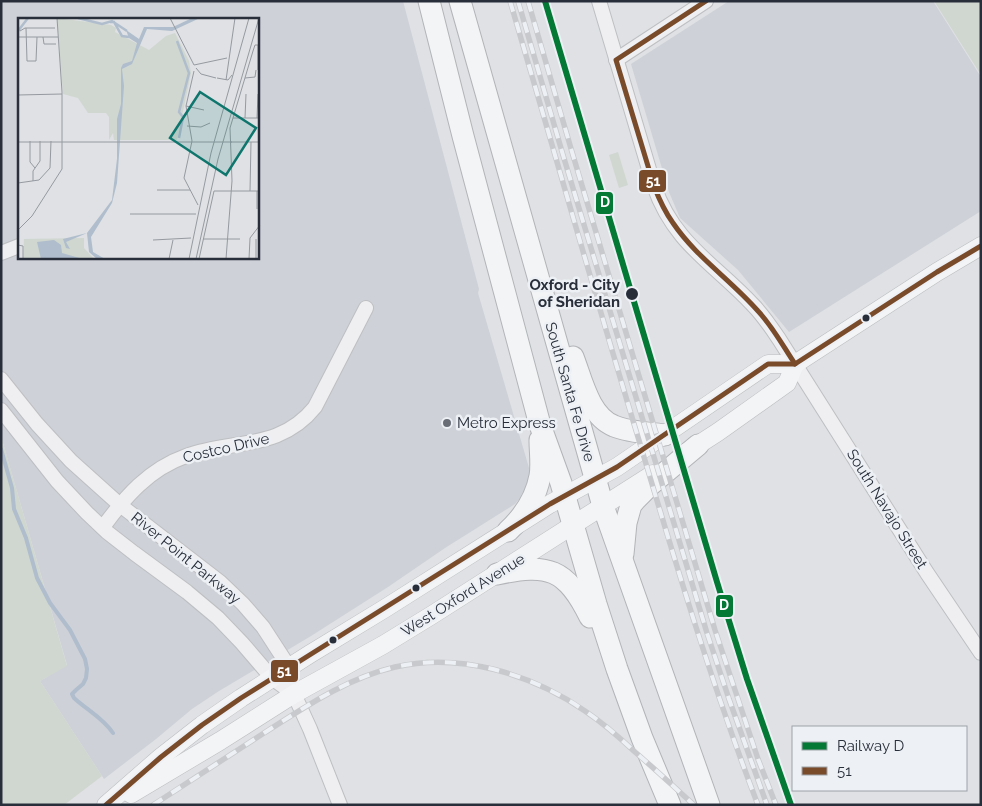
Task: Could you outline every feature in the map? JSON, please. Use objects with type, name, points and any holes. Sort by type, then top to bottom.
[{"type":"highway","points":[[429,1],[540,425],[565,496],[596,604],[631,708],[670,805]]},
{"type":"highway","name":"South Santa Fe Drive","points":[[460,1],[603,506],[709,805]]},
{"type":"highway","points":[[511,183],[592,407],[612,426],[665,435]]},
{"type":"highway","points":[[508,530],[521,517],[532,501],[536,491],[540,477],[540,425]]},
{"type":"highway","points":[[623,562],[626,523],[631,505],[641,492],[698,445]]},
{"type":"highway","points":[[497,574],[517,570],[541,569],[554,572],[567,582],[581,599],[631,708]]},
{"type":"main road","points":[[794,364],[981,246]]},
{"type":"main road","name":"West Oxford Avenue","points":[[106,805],[202,725],[272,678],[384,610],[508,530],[617,467],[768,364],[794,364],[787,383],[718,432],[573,526],[432,616],[294,694],[113,805]]},
{"type":"street","name":"South Navajo Street","points":[[598,1],[660,203],[690,246],[743,294],[761,314],[930,578],[981,654]]},
{"type":"street","points":[[616,60],[706,1]]},
{"type":"street","points":[[1,253],[18,246]]},
{"type":"street","name":"Costco Drive","points":[[103,527],[144,479],[178,458],[198,451],[263,440],[281,434],[295,426],[315,407],[366,308]]},
{"type":"street","name":"River Point Parkway","points":[[1,379],[37,424],[87,476],[120,505],[232,593],[263,627],[289,668],[294,694]]},
{"type":"street","name":"River Point Parkway","points":[[1,410],[57,481],[87,513],[134,553],[218,618],[272,678],[294,694]]},
{"type":"street","points":[[294,694],[340,805]]},
{"type":"shaded area","points":[[1,1],[403,1],[479,289],[478,293],[529,468],[530,476],[524,494],[515,504],[388,587],[192,709],[104,779],[40,681],[67,665],[1,436]]},
{"type":"shaded area","points":[[729,1],[933,1],[981,77],[981,211],[789,332],[738,270],[680,218],[669,192],[631,64]]},
{"type":"shaded area","points":[[934,1],[981,1],[981,75]]},
{"type":"shaded area","points":[[618,152],[628,185],[619,188],[609,155]]},
{"type":"shaded area","points":[[1,436],[67,666],[40,681],[102,776],[64,805],[1,805]]},
{"type":"waterway","points":[[1,449],[12,488],[14,509],[26,538],[37,578],[50,603],[70,630],[85,659],[86,678],[83,684],[72,694],[74,698],[100,718],[113,733]]},
{"type":"railway","points":[[510,1],[682,583],[726,717],[758,805]]},
{"type":"railway","points":[[518,1],[707,633],[767,805]]},
{"type":"railway","points":[[528,1],[715,630],[758,759],[776,805]]},
{"type":"railway","points":[[153,805],[295,713],[343,686],[360,678],[395,667],[445,662],[470,665],[519,677],[542,686],[564,698],[611,730],[694,805]]},
{"type":"rail line","name":"D","points":[[545,1],[717,582],[747,679],[791,805]]},
{"type":"transit line","name":"51","points":[[706,1],[616,60],[654,186],[667,214],[692,247],[748,300],[763,317],[795,364]]},
{"type":"transit line","name":"51","points":[[106,805],[161,757],[241,698],[550,504],[617,467],[768,364],[795,364],[937,272],[981,246]]},
{"type":"place","name":"Oxford - City of Sheridan","points":[[632,294]]},
{"type":"place","name":"Metro Express","points":[[447,423]]}]
